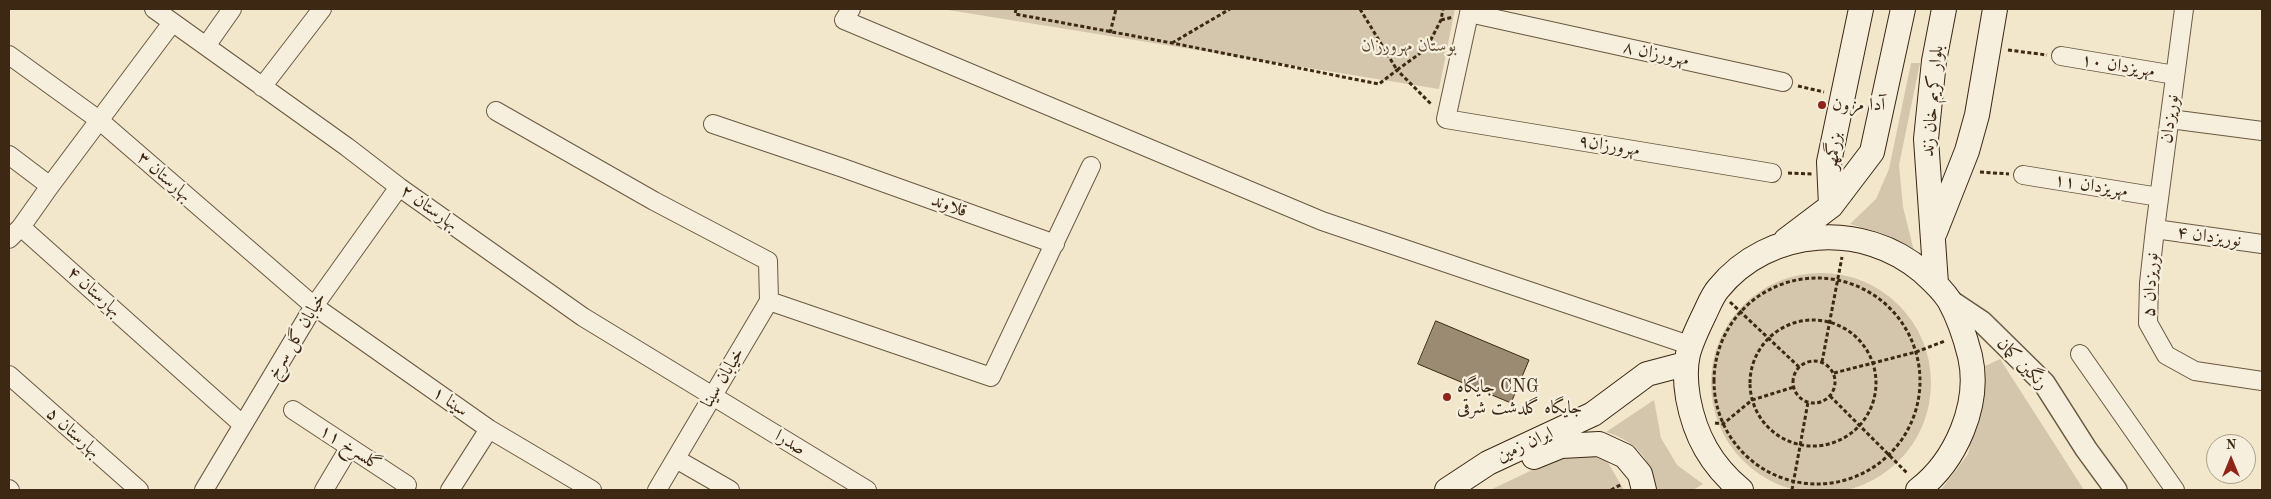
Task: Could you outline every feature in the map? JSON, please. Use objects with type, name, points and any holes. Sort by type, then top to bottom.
[{"type":"main road","name":"بزرگمهر","points":[[1831,206],[1829,162],[1860,9]]},
{"type":"main road","points":[[1726,486],[1704,448],[1692,420],[1687,354],[1717,290],[1739,268],[1778,245],[1831,206],[1872,152],[1903,9]]},
{"type":"main road","name":"بلوار کریم خان زند","points":[[1942,292],[1934,236],[1926,140],[1934,61],[1944,9]]},
{"type":"main road","points":[[1934,236],[1977,115],[1995,9]]},
{"type":"main road","points":[[1778,245],[1811,237],[1845,237],[1879,245],[1910,261],[1942,292],[1965,333],[1971,361],[1972,389],[1967,418],[1956,444],[1940,468],[1919,489]]},
{"type":"main road","name":"ایران زمین","points":[[1449,490],[1488,463],[1593,414],[1647,374],[1687,354]]},
{"type":"main road","points":[[1449,490],[1561,446],[1599,444],[1625,456],[1640,474],[1644,490]]},
{"type":"street","name":"بهارستان ۲","points":[[154,9],[347,147],[399,187],[583,317],[712,397]]},
{"type":"street","points":[[206,46],[232,9]]},
{"type":"street","points":[[262,87],[322,9]]},
{"type":"street","name":"نوریزدان","points":[[2155,229],[2184,9]]},
{"type":"street","points":[[1446,119],[1469,11]]},
{"type":"street","name":"مهرورزان ۸","points":[[1469,11],[1783,82]]},
{"type":"street","points":[[848,14],[1322,221],[1687,354]]},
{"type":"street","name":"بهارستان ۴","points":[[172,23],[15,233],[243,425]]},
{"type":"street","name":"بهارستان ۳","points":[[9,55],[99,120],[314,306]]},
{"type":"street","name":"مهریزدان ۱۰","points":[[2061,56],[2176,75]]},
{"type":"street","points":[[496,110],[654,201],[768,261],[769,302],[991,377],[1091,166]]},
{"type":"street","name":"مهرورزان۹","points":[[1446,119],[1772,173]]},
{"type":"street","points":[[2170,119],[2262,131]]},
{"type":"street","name":"قلاوند","points":[[713,124],[843,168],[1055,244]]},
{"type":"street","points":[[9,154],[50,186]]},
{"type":"street","name":"مهریزدان ۱۱","points":[[2023,174],[2159,197]]},
{"type":"street","name":"خیابان گل سرخ","points":[[204,490],[314,306],[399,187]]},
{"type":"street","name":"نوریزدان ۴","points":[[2155,229],[2262,244]]},
{"type":"street","name":"نوریزدان ۵","points":[[2155,229],[2149,282],[2148,323],[2166,355],[2195,371],[2262,381]]},
{"type":"street","name":"رنگین کمان","points":[[1942,292],[1982,322],[2044,383],[2086,449],[2116,490]]},
{"type":"street","name":"خیابان سینا","points":[[657,490],[769,302]]},
{"type":"street","name":"سینا ۱","points":[[314,306],[490,429],[592,490]]},
{"type":"street","points":[[2080,354],[2175,490]]},
{"type":"street","name":"بهارستان ۵","points":[[9,375],[138,490]]},
{"type":"street","name":"صدرا","points":[[712,397],[867,490]]},
{"type":"street","name":"گلسرخ ۱۱","points":[[293,410],[407,485]]},
{"type":"street","points":[[450,490],[490,429]]},
{"type":"street","points":[[324,490],[349,448]]},
{"type":"street","points":[[676,459],[730,490]]},
{"type":"path","points":[[1016,9],[1015,14],[1379,84],[1426,49],[1441,20],[1443,9]]},
{"type":"path","points":[[1110,33],[1116,9]]},
{"type":"path","points":[[1172,43],[1230,9]]},
{"type":"path","points":[[1360,9],[1397,70],[1446,119]]},
{"type":"path","points":[[1988,47],[2061,56]]},
{"type":"path","points":[[1783,82],[1843,96]]},
{"type":"path","points":[[1959,170],[2023,174]]},
{"type":"path","points":[[1772,173],[1830,175]]},
{"type":"path","points":[[1822,362],[1839,281],[1845,237]]},
{"type":"path","points":[[1812,279],[1839,281],[1865,290],[1887,306],[1905,326],[1916,352],[1921,379],[1918,407],[1907,432],[1890,454],[1870,470],[1846,480],[1820,484],[1794,482],[1772,474],[1752,462],[1736,444],[1723,424],[1715,396],[1715,366],[1724,337],[1740,312],[1761,295],[1786,283],[1812,279]]},
{"type":"path","points":[[1717,290],[1799,367]]},
{"type":"path","points":[[1811,319],[1830,322],[1851,332],[1866,347],[1874,362],[1877,389],[1871,410],[1860,425],[1840,441],[1820,447],[1801,445],[1779,437],[1764,424],[1752,400],[1749,386],[1751,366],[1760,348],[1768,338],[1791,323],[1811,319]]},
{"type":"path","points":[[1834,373],[1916,352],[1965,333]]},
{"type":"path","points":[[1811,360],[1822,362],[1830,367],[1834,373],[1835,386],[1830,396],[1822,402],[1808,402],[1797,394],[1794,387],[1795,373],[1799,367],[1811,360]]},
{"type":"path","points":[[1692,420],[1723,424],[1752,400],[1794,387]]},
{"type":"path","points":[[1830,396],[1890,454],[1919,489]]},
{"type":"path","points":[[1792,490],[1808,402]]},
{"type":"green space","name":"بوستان مهرورزان","points":[[942,9],[1455,9],[1439,89]]},
{"type":"green space","points":[[1911,63],[1920,63],[1899,165],[1903,207],[1914,251],[1881,233],[1850,224],[1876,199],[1889,169]]},
{"type":"green space","points":[[1821,273],[1842,275],[1863,281],[1899,305],[1923,341],[1929,362],[1931,383],[1929,404],[1923,425],[1899,461],[1863,485],[1842,491],[1821,493],[1800,491],[1779,485],[1743,461],[1719,425],[1713,404],[1711,383],[1713,362],[1719,341],[1743,305],[1779,281],[1800,275]]},
{"type":"green space","points":[[2000,359],[2084,490],[1941,490],[1968,454],[1977,418],[1983,367]]},
{"type":"green space","points":[[1654,400],[1661,438],[1677,465],[1703,484],[1693,490],[1655,490],[1650,469],[1641,453],[1626,441],[1606,432]]},
{"type":"green space","points":[[1587,454],[1607,461],[1624,490],[1490,490],[1562,456]]},
{"type":"building","points":[[1436,321],[1529,360],[1511,403],[1418,364]]},
{"type":"place","name":"آدا مزون","points":[[1822,105]]},
{"type":"place","name":"جایگاه CNG جایگاه گلدشت شرقی","points":[[1447,397]]}]
